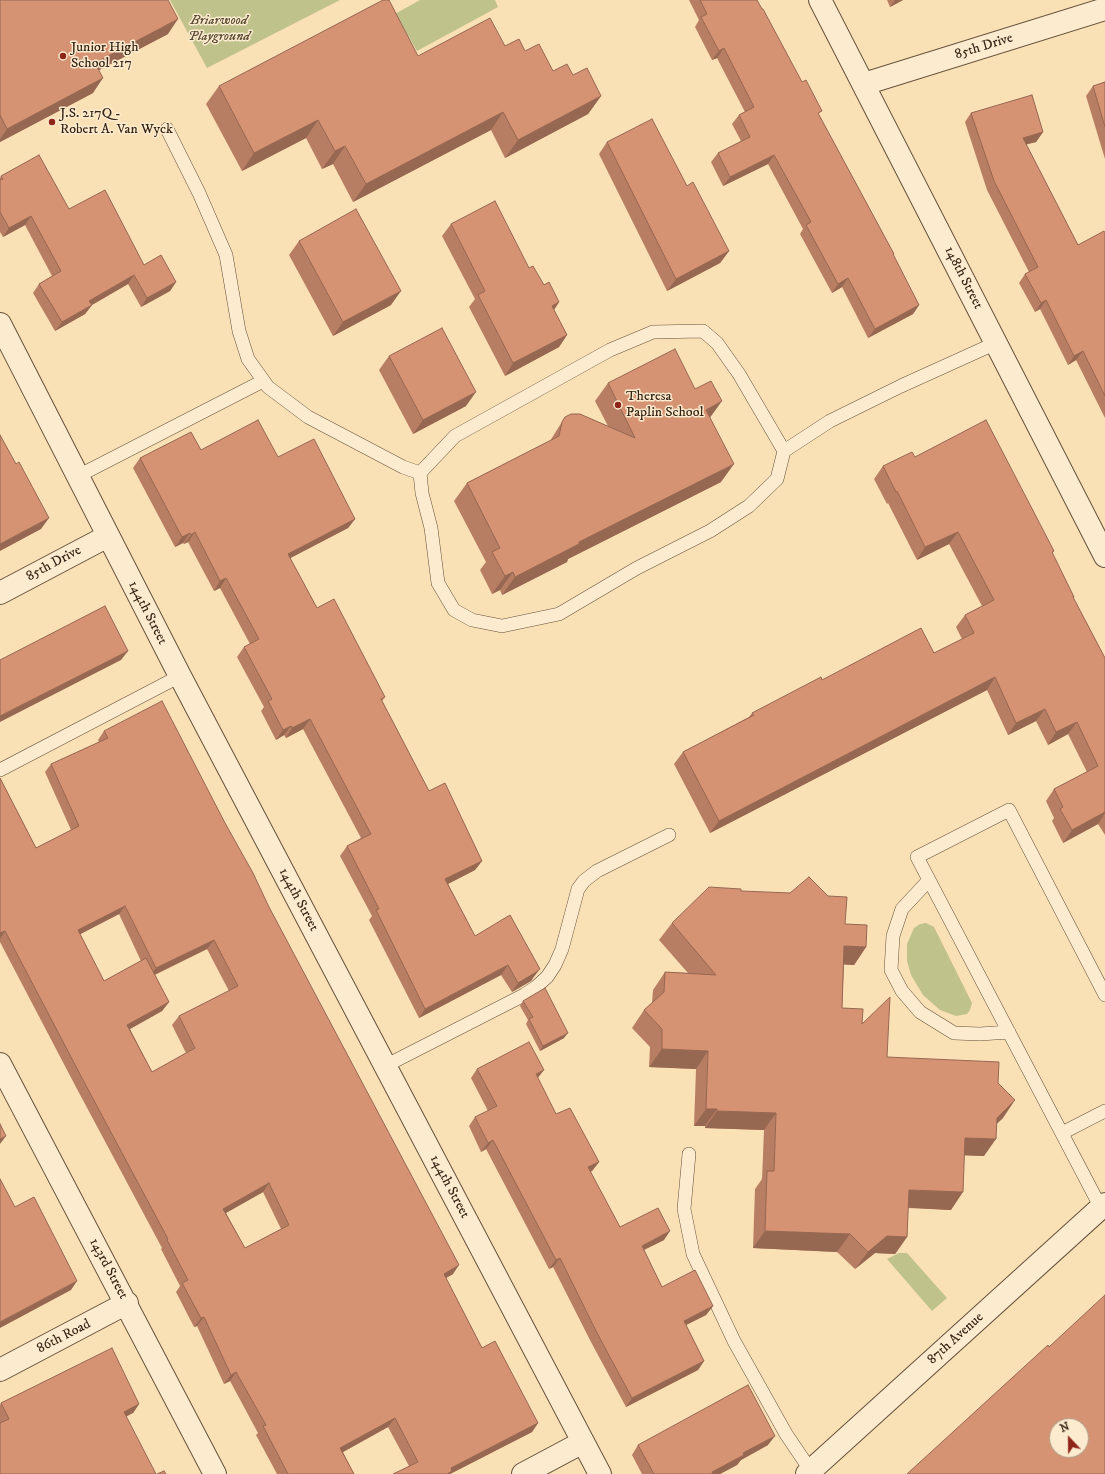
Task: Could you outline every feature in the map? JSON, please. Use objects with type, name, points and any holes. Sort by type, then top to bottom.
[{"type":"street","name":"148th Street","points":[[820,0],[1105,556]]},
{"type":"street","name":"85th Drive","points":[[864,84],[1105,10]]},
{"type":"street","name":"144th Street","points":[[0,324],[180,676],[600,1474]]},
{"type":"street","name":"85th Drive","points":[[0,593],[108,536]]},
{"type":"street","name":"143rd Street","points":[[0,1064],[216,1474]]},
{"type":"street","name":"87th Avenue","points":[[809,1472],[1103,1206]]},
{"type":"street","name":"86th Road","points":[[0,1370],[127,1303]]},
{"type":"street","points":[[523,1474],[583,1442]]},
{"type":"lane","points":[[167,129],[199,193],[226,255],[240,331],[248,359],[268,387],[308,416],[403,467],[420,473]]},
{"type":"lane","points":[[703,331],[717,343],[740,374],[784,450],[777,479],[749,506],[710,531],[637,568],[559,614],[502,626],[472,620],[454,610],[438,584],[431,528],[422,493],[420,473],[455,436],[610,350],[653,332],[703,331]]},
{"type":"lane","points":[[784,450],[830,421],[901,386],[996,343]]},
{"type":"lane","points":[[78,476],[264,381]]},
{"type":"lane","points":[[0,770],[180,676]]},
{"type":"lane","points":[[1103,1206],[1062,1133],[917,858],[1008,810],[1105,994]]},
{"type":"lane","points":[[385,1066],[536,987],[547,977],[555,965],[562,949],[578,889],[584,881],[597,871],[669,835]]},
{"type":"lane","points":[[929,880],[902,909],[893,936],[891,970],[902,991],[920,1012],[954,1033],[980,1034],[1009,1032]]},
{"type":"lane","points":[[1062,1133],[1105,1110]]},
{"type":"lane","points":[[689,1154],[684,1209],[693,1254],[734,1341],[809,1472]]},
{"type":"green space","name":"Briarwood Playground","points":[[170,0],[340,0],[207,68]]},
{"type":"green space","points":[[420,0],[495,0],[498,7],[417,51],[395,14]]},
{"type":"green space","points":[[926,923],[934,927],[972,1003],[967,1014],[956,1016],[940,1010],[923,995],[911,975],[907,961],[907,944],[914,928],[920,924]]},
{"type":"green space","points":[[899,1253],[907,1253],[947,1298],[932,1311],[887,1259]]},
{"type":"building","name":"Junior High School 217","points":[[0,0],[168,0],[178,19],[95,63],[103,78],[7,129],[0,115]]},
{"type":"building","points":[[383,0],[389,0],[418,56],[490,18],[505,46],[519,39],[525,51],[539,44],[553,71],[567,64],[573,75],[587,68],[601,96],[518,140],[503,112],[366,184],[345,146],[335,151],[318,120],[254,153],[219,86]]},
{"type":"building","points":[[700,0],[757,0],[802,82],[806,80],[822,111],[818,113],[894,254],[919,305],[875,329],[848,278],[838,284],[806,225],[811,222],[774,155],[730,177],[718,153],[750,137],[739,115],[754,107],[724,48],[719,51],[701,17],[707,14]]},
{"type":"building","points":[[1105,82],[1105,127],[1093,86]]},
{"type":"building","points":[[1032,95],[1043,132],[1023,138],[1078,245],[1104,231],[1105,233],[1105,396],[1083,351],[1074,356],[1046,300],[1041,303],[1025,274],[1038,267],[994,181],[971,113]]},
{"type":"building","points":[[652,119],[687,186],[693,182],[729,251],[676,279],[607,142]]},
{"type":"building","points":[[39,155],[69,209],[105,190],[144,265],[161,255],[176,282],[147,298],[134,275],[89,301],[92,305],[62,322],[39,284],[61,271],[31,216],[9,228],[0,212],[0,180],[3,179],[1,176]]},
{"type":"building","points":[[495,201],[529,268],[533,266],[544,285],[549,282],[559,302],[552,306],[567,335],[513,363],[478,295],[485,291],[451,224]]},
{"type":"building","points":[[356,209],[401,291],[343,322],[299,241]]},
{"type":"building","points":[[442,328],[476,392],[423,420],[389,356]]},
{"type":"building","points":[[675,349],[695,389],[711,381],[722,401],[706,410],[734,464],[579,542],[579,544],[515,577],[513,572],[505,576],[492,552],[500,548],[467,483],[559,436],[562,422],[565,417],[571,414],[580,414],[635,438],[608,383]]},
{"type":"building","points":[[258,420],[278,457],[314,439],[355,519],[288,554],[317,608],[334,599],[385,697],[381,699],[429,791],[445,783],[482,861],[445,879],[475,936],[510,915],[540,969],[518,983],[508,965],[425,1009],[376,910],[379,909],[347,846],[371,834],[310,719],[292,728],[291,726],[283,730],[268,701],[272,699],[244,647],[259,639],[226,578],[220,581],[195,532],[191,535],[190,533],[182,537],[140,458],[191,432],[201,450]]},
{"type":"building","points":[[986,420],[1054,551],[1052,552],[1073,597],[1105,658],[1105,812],[1072,830],[1060,809],[1063,807],[1054,789],[1098,766],[1077,722],[1056,732],[1045,709],[1016,723],[995,677],[719,821],[683,752],[754,715],[752,713],[821,677],[822,680],[921,628],[934,653],[974,633],[965,615],[994,600],[958,532],[925,547],[883,466],[912,452],[915,457]]},
{"type":"building","points":[[0,435],[16,464],[19,462],[49,518],[0,544]]},
{"type":"building","points":[[105,606],[128,651],[0,716],[0,660]]},
{"type":"building","points":[[162,701],[225,823],[253,873],[269,907],[459,1265],[444,1274],[482,1348],[495,1341],[538,1423],[451,1468],[452,1471],[447,1474],[393,1474],[418,1462],[395,1418],[340,1448],[354,1474],[288,1474],[263,1426],[266,1425],[236,1372],[231,1375],[204,1317],[201,1318],[182,1283],[188,1280],[167,1240],[168,1239],[5,931],[0,933],[0,778],[36,848],[79,826],[51,764],[108,738],[104,731]],"holes":[[[125,906],[156,968],[214,940],[238,986],[179,1016],[195,1048],[152,1072],[127,1025],[169,1002],[146,958],[104,981],[78,930]],[[269,1183],[289,1225],[245,1248],[223,1209]]]},
{"type":"building","points":[[809,877],[828,896],[847,897],[845,924],[867,925],[866,947],[844,946],[842,1008],[863,1009],[862,1024],[890,997],[887,1057],[999,1062],[998,1083],[1015,1100],[997,1118],[996,1139],[965,1138],[963,1192],[909,1190],[907,1237],[887,1236],[868,1252],[850,1234],[765,1231],[767,1171],[774,1171],[776,1113],[717,1111],[717,1109],[706,1109],[708,1051],[662,1049],[662,1029],[644,1010],[664,992],[665,972],[716,975],[672,923],[709,887],[741,889],[741,891],[790,893]]},
{"type":"building","points":[[545,988],[568,1033],[543,1046],[529,1019],[533,1017],[523,1001]]},
{"type":"building","points":[[529,1042],[544,1070],[536,1074],[556,1114],[570,1108],[599,1162],[588,1167],[620,1227],[658,1208],[670,1231],[642,1246],[662,1287],[695,1270],[713,1306],[684,1321],[704,1361],[632,1398],[597,1333],[560,1258],[556,1260],[493,1140],[488,1143],[475,1117],[497,1106],[477,1069]]},
{"type":"building","points":[[0,1124],[6,1136],[0,1139]]},
{"type":"building","points":[[0,1179],[15,1207],[34,1197],[77,1281],[0,1322]]},
{"type":"building","points":[[1105,1295],[1105,1474],[907,1474],[1048,1345],[1049,1347]]},
{"type":"building","points":[[112,1348],[139,1404],[124,1412],[156,1474],[0,1474],[0,1423],[9,1419],[1,1403]]},
{"type":"building","points":[[748,1385],[775,1436],[712,1472],[713,1474],[654,1474],[638,1445]]},
{"type":"building","points":[[164,1471],[166,1474],[157,1474]]},
{"type":"place","name":"Junior High School 217","points":[[63,56]]},
{"type":"place","name":"J.S. 217Q - Robert A. Van Wyck","points":[[52,122]]},
{"type":"place","name":"Theresa Paplin School","points":[[618,405]]}]
